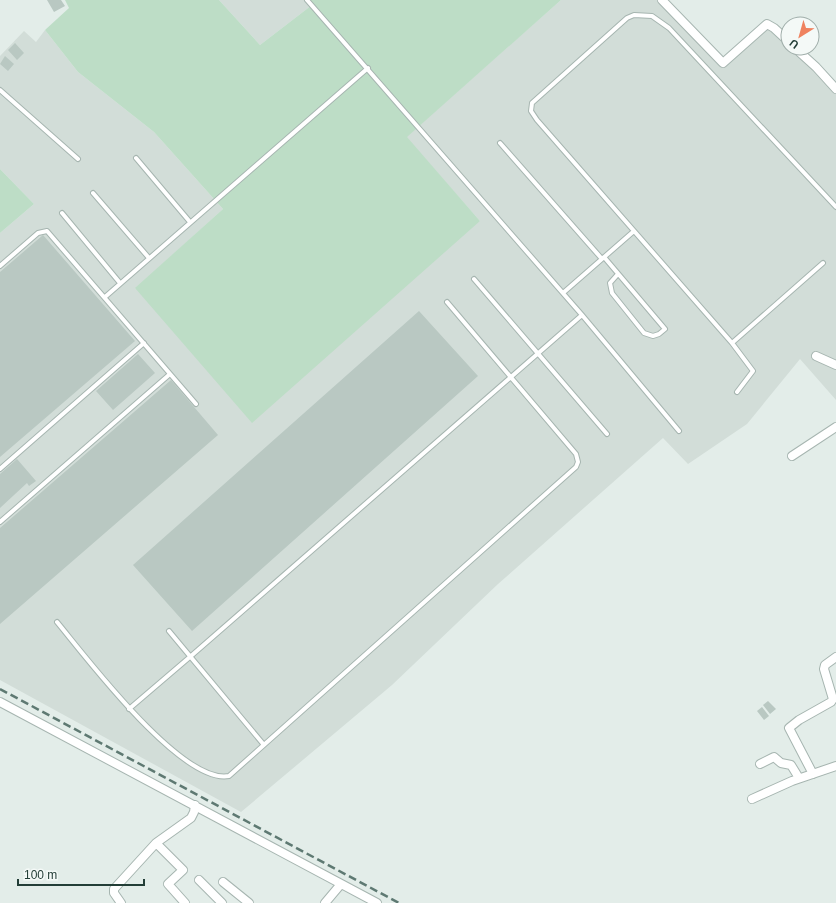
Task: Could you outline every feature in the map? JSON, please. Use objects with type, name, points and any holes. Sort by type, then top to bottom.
[{"type":"street","points":[[662,0],[723,63],[768,24],[780,34]]},
{"type":"street","points":[[804,56],[836,89]]},
{"type":"street","points":[[816,356],[836,364]]},
{"type":"street","points":[[792,456],[836,427]]},
{"type":"street","points":[[813,774],[788,728],[831,702],[835,702],[824,669],[825,665],[836,657]]},
{"type":"street","points":[[0,702],[377,903]]},
{"type":"street","points":[[760,764],[774,757],[781,763],[791,765],[799,778]]},
{"type":"street","points":[[752,799],[799,778],[836,766]]},
{"type":"street","points":[[121,903],[114,893],[114,889],[156,843],[191,818],[195,805]]},
{"type":"street","points":[[156,843],[183,870],[168,884],[185,903]]},
{"type":"street","points":[[199,880],[222,903]]},
{"type":"street","points":[[223,882],[248,903]]},
{"type":"street","points":[[325,903],[341,884]]},
{"type":"lane","points":[[307,0],[368,68],[582,315],[679,431]]},
{"type":"lane","points":[[737,392],[753,371],[732,343],[531,111],[532,103],[627,18],[634,15],[652,16],[669,28],[836,207]]},
{"type":"lane","points":[[104,297],[368,68]]},
{"type":"lane","points":[[0,90],[78,159]]},
{"type":"lane","points":[[500,143],[618,274],[665,329],[659,334],[653,336],[644,333],[612,293],[610,283],[618,274]]},
{"type":"lane","points":[[136,158],[190,222]]},
{"type":"lane","points":[[93,193],[149,258]]},
{"type":"lane","points":[[62,213],[120,283]]},
{"type":"lane","points":[[0,266],[38,233],[41,231],[47,231],[196,404]]},
{"type":"lane","points":[[563,293],[634,231]]},
{"type":"lane","points":[[732,343],[823,263]]},
{"type":"lane","points":[[474,279],[607,434]]},
{"type":"lane","points":[[57,622],[129,709],[166,744],[211,775],[229,776],[576,467],[578,462],[576,454],[447,302]]},
{"type":"lane","points":[[129,709],[539,354],[582,315]]},
{"type":"lane","points":[[0,469],[144,343]]},
{"type":"lane","points":[[0,522],[170,374]]},
{"type":"lane","points":[[169,631],[264,744]]},
{"type":"shaded area","points":[[219,0],[307,0],[312,5],[260,45]]},
{"type":"shaded area","points":[[561,0],[662,0],[723,63],[767,24],[780,35],[780,56],[803,56],[836,90],[836,400],[800,359],[747,424],[688,464],[663,438],[498,584],[392,685],[241,812],[0,680],[0,233],[34,204],[0,169],[0,56],[24,31],[36,42],[45,30],[78,72],[154,132],[223,209],[135,289],[480,221],[406,137]]},
{"type":"green space","points":[[65,0],[219,0],[260,45],[312,5],[307,0],[561,0],[407,137],[480,221],[252,423],[135,288],[223,209],[154,132],[78,72],[45,30],[69,8]]},
{"type":"green space","points":[[0,169],[34,204],[0,233]]},
{"type":"building","points":[[47,0],[61,0],[65,6],[54,12]]},
{"type":"building","points":[[15,43],[24,53],[17,60],[8,50]]},
{"type":"building","points":[[5,56],[14,64],[8,71],[0,64]]},
{"type":"building","points":[[43,235],[135,341],[0,457],[0,272]]},
{"type":"building","points":[[419,311],[478,376],[192,631],[133,565]]},
{"type":"building","points":[[138,354],[155,373],[113,410],[96,391]]},
{"type":"building","points":[[171,380],[218,435],[0,624],[0,528]]},
{"type":"building","points":[[17,459],[36,481],[29,486],[27,483],[0,508],[0,474]]},
{"type":"building","points":[[768,701],[776,709],[770,714],[763,705]]},
{"type":"building","points":[[762,707],[769,716],[764,720],[757,711]]},
{"type":"railway","points":[[0,689],[399,903]]}]
